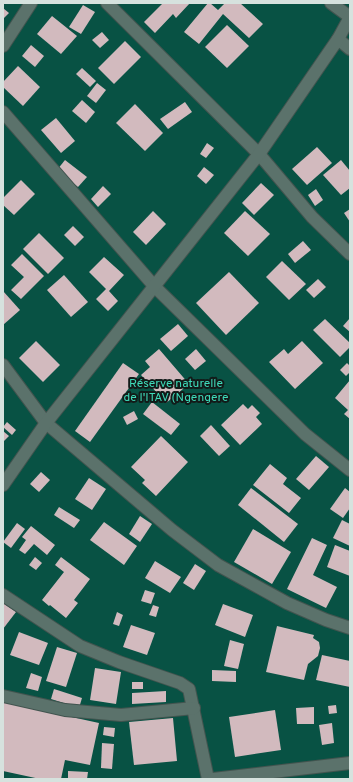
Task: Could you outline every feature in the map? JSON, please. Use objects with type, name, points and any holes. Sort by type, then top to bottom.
[{"type":"street","points":[[3,46],[31,3]]},
{"type":"street","points":[[107,3],[259,154],[312,217],[350,254]]},
{"type":"street","points":[[3,485],[46,423],[259,154],[338,39],[350,17],[330,3]]},
{"type":"street","points":[[338,39],[350,48]]},
{"type":"street","points":[[3,112],[155,287],[305,434],[350,470]]},
{"type":"street","points":[[3,365],[46,423],[172,530],[218,565],[287,603],[326,620],[350,628]]},
{"type":"street","points":[[3,595],[80,646],[119,662],[180,683],[189,689],[208,779]]},
{"type":"street","points":[[3,696],[65,710],[121,715],[194,708]]},
{"type":"street","points":[[213,779],[350,763]]},
{"type":"green space","name":"Réserve naturelle de l'ITAV (Ngengere","points":[[3,3],[350,3],[350,779],[3,779]]},
{"type":"building","points":[[161,3],[190,3],[176,18],[173,14],[155,33],[144,22],[162,4]]},
{"type":"building","points":[[208,3],[218,10],[225,3],[240,3],[263,24],[249,38],[223,14],[199,44],[184,32]]},
{"type":"building","points":[[83,5],[95,12],[81,34],[69,27]]},
{"type":"building","points":[[3,8],[9,13],[3,19]]},
{"type":"building","points":[[52,16],[77,36],[61,54],[37,34]]},
{"type":"building","points":[[227,25],[249,46],[227,68],[205,47]]},
{"type":"building","points":[[102,32],[109,40],[100,48],[92,40]]},
{"type":"building","points":[[125,41],[141,57],[114,84],[98,68]]},
{"type":"building","points":[[31,45],[44,56],[35,67],[22,56]]},
{"type":"building","points":[[18,66],[40,87],[23,106],[3,87],[3,82]]},
{"type":"building","points":[[82,68],[96,81],[90,87],[76,74]]},
{"type":"building","points":[[97,83],[106,90],[96,103],[87,96]]},
{"type":"building","points":[[82,100],[95,112],[86,123],[72,111]]},
{"type":"building","points":[[185,102],[192,112],[168,129],[160,119]]},
{"type":"building","points":[[135,104],[163,133],[145,151],[116,123]]},
{"type":"building","points":[[56,118],[75,141],[61,153],[41,130]]},
{"type":"building","points":[[207,143],[214,148],[206,158],[200,154]]},
{"type":"building","points":[[317,147],[332,163],[307,185],[292,169]]},
{"type":"building","points":[[65,160],[87,177],[78,187],[57,170]]},
{"type":"building","points":[[341,160],[350,171],[350,188],[341,195],[323,175]]},
{"type":"building","points":[[204,167],[214,175],[206,184],[197,176]]},
{"type":"building","points":[[21,180],[35,194],[14,215],[3,205],[3,198]]},
{"type":"building","points":[[261,183],[274,195],[254,215],[242,203]]},
{"type":"building","points":[[103,186],[111,194],[98,207],[91,199]]},
{"type":"building","points":[[316,189],[323,200],[315,206],[308,195]]},
{"type":"building","points":[[350,209],[350,222],[344,213]]},
{"type":"building","points":[[153,211],[166,224],[146,245],[133,232]]},
{"type":"building","points":[[245,211],[270,234],[248,256],[224,233]]},
{"type":"building","points":[[73,226],[84,237],[75,246],[64,235]]},
{"type":"building","points":[[39,233],[64,258],[48,274],[23,249]]},
{"type":"building","points":[[303,241],[311,250],[295,263],[288,254]]},
{"type":"building","points":[[22,254],[44,276],[21,299],[11,290],[24,277],[11,265]]},
{"type":"building","points":[[104,257],[124,275],[109,291],[118,301],[108,311],[96,299],[106,289],[89,272]]},
{"type":"building","points":[[282,261],[306,284],[289,300],[266,277]]},
{"type":"building","points":[[229,272],[259,303],[226,335],[196,303]]},
{"type":"building","points":[[64,275],[88,302],[71,317],[47,290]]},
{"type":"building","points":[[318,279],[326,287],[314,298],[306,290]]},
{"type":"building","points":[[3,291],[20,310],[3,325]]},
{"type":"building","points":[[350,318],[350,332],[343,326]]},
{"type":"building","points":[[325,319],[350,343],[350,347],[340,357],[313,330]]},
{"type":"building","points":[[178,324],[188,336],[171,351],[160,339]]},
{"type":"building","points":[[36,341],[60,365],[43,382],[19,358]]},
{"type":"building","points":[[302,341],[323,363],[295,389],[269,362],[284,349],[288,354]]},
{"type":"building","points":[[159,349],[189,384],[166,403],[141,375],[150,367],[145,361]]},
{"type":"building","points":[[196,349],[206,361],[195,370],[185,359]]},
{"type":"building","points":[[123,363],[139,374],[90,442],[75,431]]},
{"type":"building","points":[[347,363],[350,366],[350,372],[346,376],[340,370]]},
{"type":"building","points":[[350,380],[350,419],[344,414],[348,410],[335,398]]},
{"type":"building","points":[[152,402],[180,424],[171,435],[143,414]]},
{"type":"building","points":[[243,404],[248,409],[252,405],[260,413],[256,417],[262,424],[240,445],[221,425]]},
{"type":"building","points":[[134,411],[138,419],[127,425],[123,417]]},
{"type":"building","points":[[7,422],[16,430],[12,435],[3,427]]},
{"type":"building","points":[[211,425],[230,446],[219,456],[200,436]]},
{"type":"building","points":[[3,431],[9,436],[3,442]]},
{"type":"building","points":[[161,436],[188,462],[156,496],[142,483],[145,480],[131,467]]},
{"type":"building","points":[[316,456],[329,467],[309,490],[296,479]]},
{"type":"building","points":[[270,464],[287,478],[283,484],[301,498],[289,513],[253,485]]},
{"type":"building","points":[[41,472],[50,480],[39,492],[30,484]]},
{"type":"building","points":[[89,478],[106,489],[92,510],[75,499]]},
{"type":"building","points":[[251,488],[298,524],[284,542],[238,505]]},
{"type":"building","points":[[345,488],[350,492],[350,508],[343,518],[330,509]]},
{"type":"building","points":[[59,507],[80,520],[74,528],[54,515]]},
{"type":"building","points":[[140,516],[152,524],[140,542],[129,534]]},
{"type":"building","points":[[342,520],[350,524],[350,546],[333,538]]},
{"type":"building","points":[[104,522],[137,546],[124,565],[90,540]]},
{"type":"building","points":[[17,523],[25,529],[11,548],[3,542]]},
{"type":"building","points":[[31,526],[55,545],[47,555],[34,544],[25,554],[19,550],[26,540],[22,537]]},
{"type":"building","points":[[253,529],[291,552],[272,584],[234,562]]},
{"type":"building","points":[[312,538],[327,545],[313,575],[337,587],[326,608],[287,589]]},
{"type":"building","points":[[335,545],[350,551],[350,576],[327,567]]},
{"type":"building","points":[[35,557],[42,563],[36,570],[29,565]]},
{"type":"building","points":[[61,557],[90,579],[74,600],[78,603],[66,618],[42,600],[64,572],[55,565]]},
{"type":"building","points":[[155,561],[181,577],[170,593],[145,578]]},
{"type":"building","points":[[195,564],[206,571],[194,590],[183,583]]},
{"type":"building","points":[[145,590],[155,593],[151,604],[141,601]]},
{"type":"building","points":[[3,603],[16,612],[3,629]]},
{"type":"building","points":[[223,604],[253,615],[245,637],[215,625]]},
{"type":"building","points":[[153,605],[159,607],[156,617],[149,615]]},
{"type":"building","points":[[117,612],[123,615],[119,626],[113,624]]},
{"type":"building","points":[[131,625],[155,633],[147,655],[123,647]]},
{"type":"building","points":[[277,626],[314,635],[313,638],[319,642],[320,648],[318,656],[308,664],[304,680],[266,672]]},
{"type":"building","points":[[19,632],[48,643],[39,665],[10,655]]},
{"type":"building","points":[[230,640],[244,644],[238,669],[224,666]]},
{"type":"building","points":[[57,647],[77,653],[66,687],[46,681]]},
{"type":"building","points":[[322,655],[350,661],[350,687],[316,680]]},
{"type":"building","points":[[95,668],[121,672],[116,704],[90,700]]},
{"type":"building","points":[[212,670],[236,671],[236,682],[212,681]]},
{"type":"building","points":[[31,673],[42,677],[38,691],[26,688]]},
{"type":"building","points":[[132,682],[143,682],[143,689],[132,689]]},
{"type":"building","points":[[54,689],[82,698],[79,708],[51,699]]},
{"type":"building","points":[[166,691],[166,702],[132,704],[132,693]]},
{"type":"building","points":[[3,702],[99,723],[90,765],[65,760],[61,779],[40,779],[3,771]]},
{"type":"building","points":[[336,705],[337,713],[329,714],[328,706]]},
{"type":"building","points":[[314,707],[314,724],[297,724],[296,708]]},
{"type":"building","points":[[275,710],[281,750],[235,757],[229,717]]},
{"type":"building","points":[[173,718],[177,761],[134,765],[129,722]]},
{"type":"building","points":[[332,723],[334,743],[322,745],[319,725]]},
{"type":"building","points":[[104,727],[115,728],[114,737],[103,735]]},
{"type":"building","points":[[102,743],[114,744],[112,769],[101,768]]},
{"type":"building","points":[[68,771],[88,772],[87,779],[68,779]]}]
